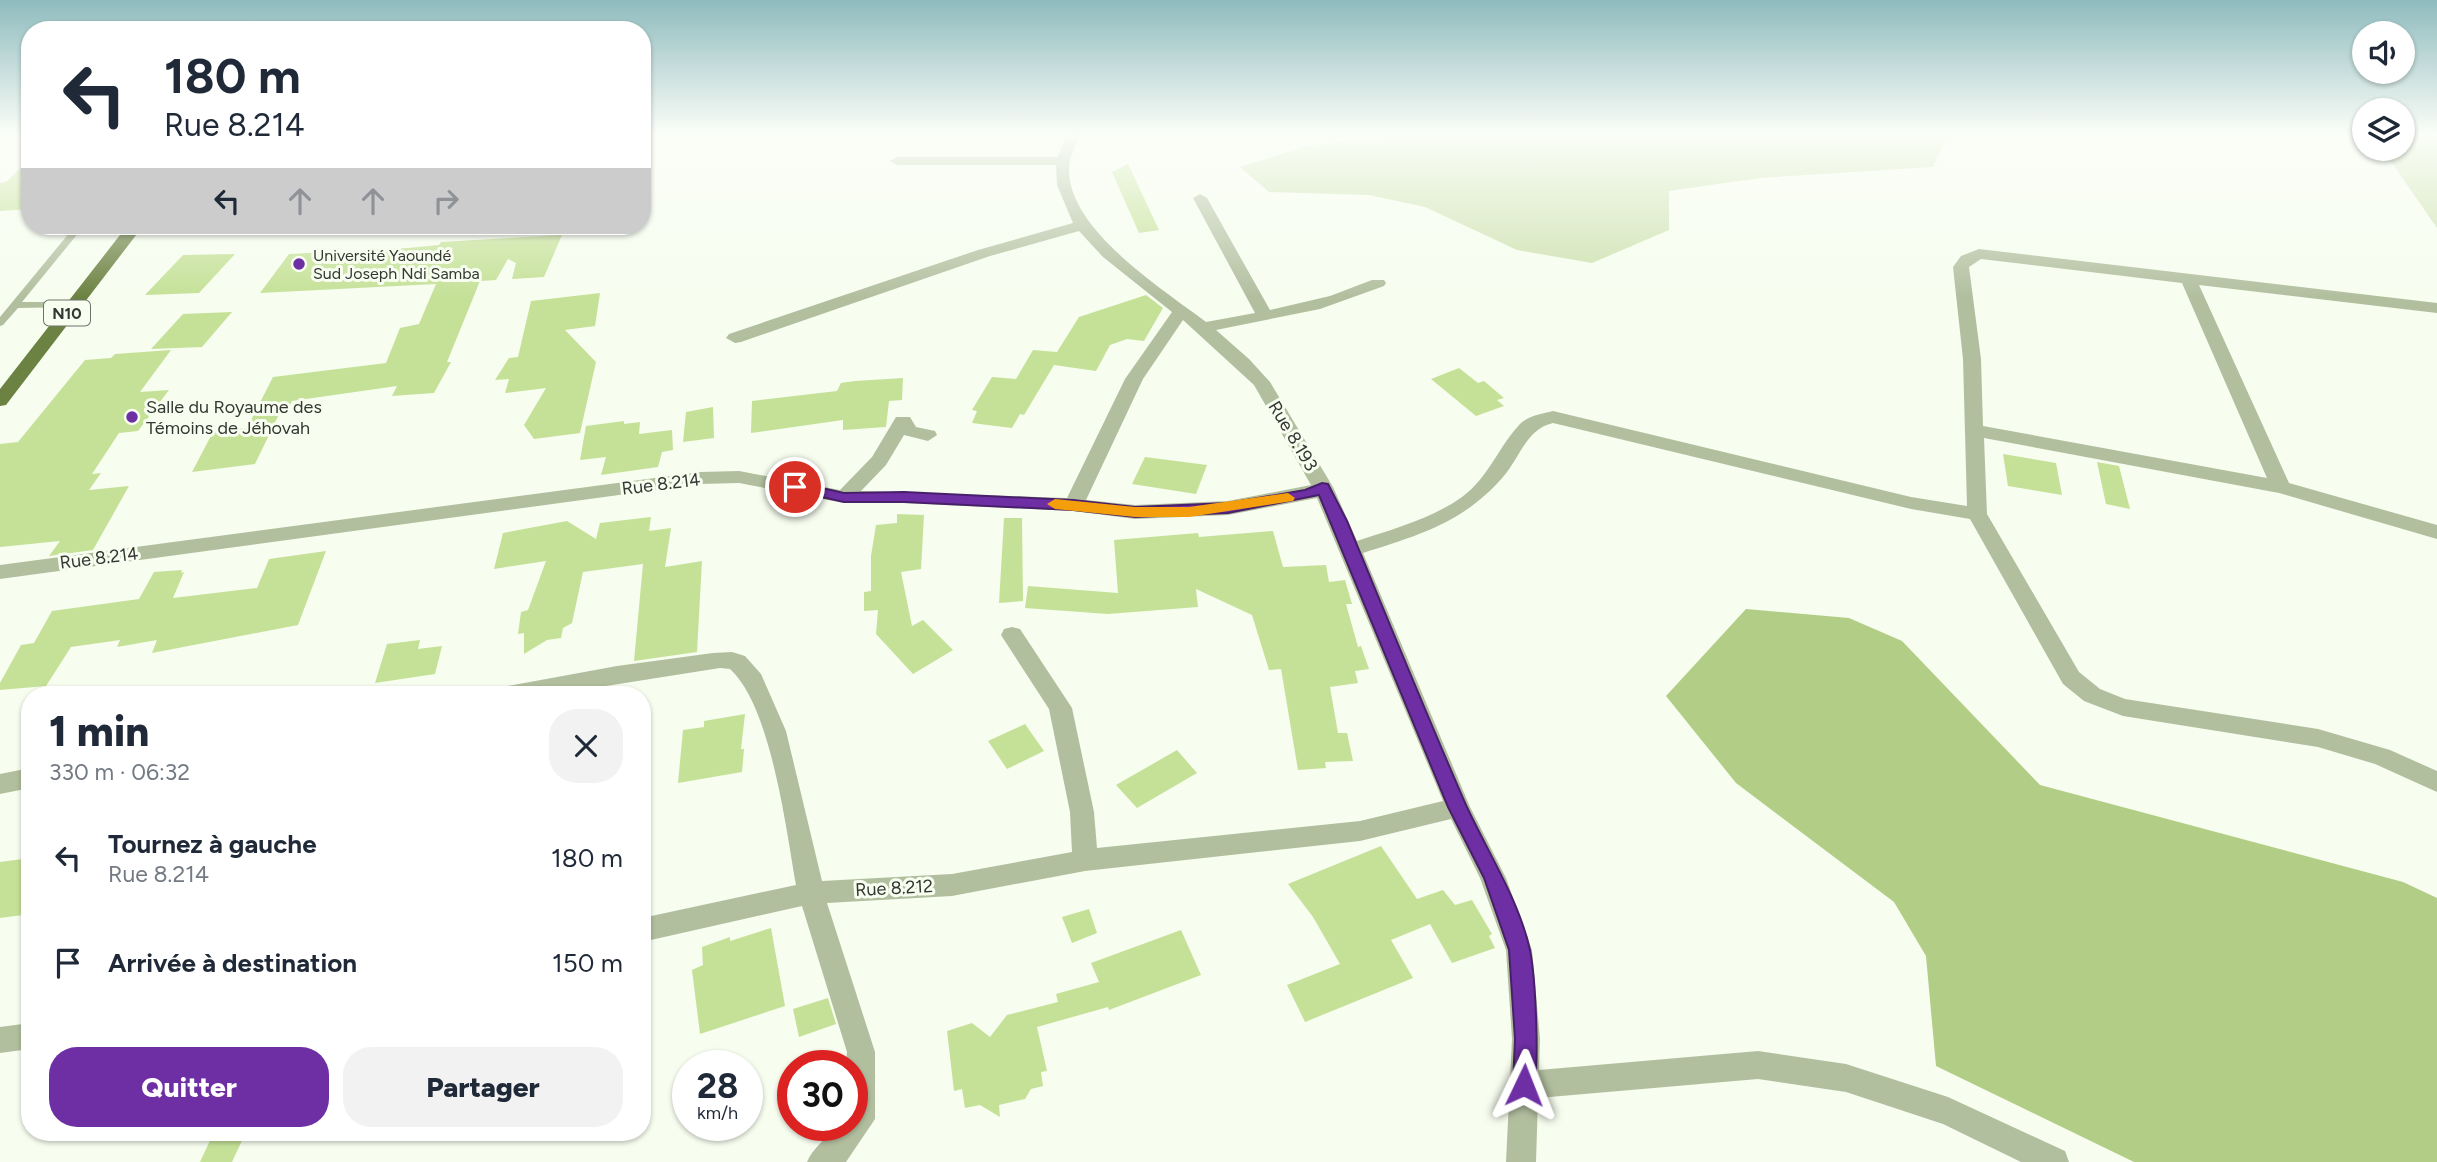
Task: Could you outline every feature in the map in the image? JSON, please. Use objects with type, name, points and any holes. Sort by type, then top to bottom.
[{"type":"highway","name":"N10","points":[[0,401],[128,235]]},
{"type":"street","name":"Rue 8.193","points":[[1066,189],[1082,225],[1109,254],[1203,328],[1261,382],[1322,487],[1458,807],[1493,878],[1520,950],[1526,1039],[1521,1162]]},
{"type":"street","points":[[1200,198],[1264,315]]},
{"type":"street","points":[[736,338],[984,253],[1082,225]]},
{"type":"street","points":[[2437,308],[1979,254],[1966,259],[1961,267],[1972,359],[1977,514],[2071,678],[2092,695],[2123,707],[2318,738],[2350,746],[2437,782]]},
{"type":"street","points":[[2188,278],[2281,487]]},
{"type":"street","points":[[1203,328],[1313,308],[1349,297],[1378,283]]},
{"type":"street","points":[[1073,505],[1133,379],[1181,311]]},
{"type":"street","points":[[1351,550],[1416,529],[1469,501],[1499,470],[1525,428],[1539,420],[1553,417],[1910,503],[1977,514]]},
{"type":"street","points":[[844,498],[879,461],[903,421],[910,431],[928,435]]},
{"type":"street","points":[[1973,430],[2281,487],[2437,532]]},
{"type":"street","name":"Rue 8.214","points":[[0,572],[699,478],[750,478],[844,498],[904,497],[1073,505],[1135,512],[1189,512],[1265,502],[1309,494],[1322,487]]},
{"type":"street","points":[[1012,635],[1060,708],[1082,811],[1085,860]]},
{"type":"street","points":[[549,686],[638,670],[719,661],[738,662],[752,675],[783,755],[811,893],[861,1052],[860,1119],[832,1156],[822,1162]]},
{"type":"street","points":[[0,783],[21,780]]},
{"type":"street","name":"Rue 8.212","points":[[651,928],[811,893],[952,885],[1085,860],[1360,831],[1458,807]]},
{"type":"street","points":[[0,1040],[21,1037]]},
{"type":"street","points":[[1524,1085],[1758,1065],[1846,1078],[1948,1111],[2054,1162]]},
{"type":"lane","points":[[0,323],[72,235]]},
{"type":"lane","points":[[14,305],[74,305]]},
{"type":"green space","points":[[1266,189],[1681,189],[1669,191],[1669,230],[1592,263],[1517,250],[1425,207],[1369,195],[1269,192]]},
{"type":"green space","points":[[2410,189],[2437,189],[2437,228]]},
{"type":"green space","points":[[1746,609],[1849,618],[1902,641],[2040,785],[2403,882],[2437,898],[2437,1162],[2134,1162],[1936,1066],[1926,956],[1894,902],[1736,783],[1666,696]]},
{"type":"building","points":[[0,189],[21,189],[21,210],[0,211]]},
{"type":"building","points":[[1120,189],[1140,189],[1159,230],[1139,233]]},
{"type":"building","points":[[562,235],[544,277],[512,279],[516,263],[508,259],[496,280],[480,281],[447,362],[451,362],[434,393],[392,396],[397,386],[292,401],[290,405],[283,406],[255,464],[192,472],[213,432],[247,428],[273,377],[386,363],[400,328],[419,324],[436,284],[260,293],[289,254],[408,248],[439,245],[441,242]]},
{"type":"building","points":[[235,254],[199,293],[145,295],[183,255]]},
{"type":"building","points":[[600,293],[595,326],[565,330],[596,362],[580,433],[534,439],[524,425],[546,388],[505,393],[509,379],[495,380],[509,358],[518,357],[531,301]]},
{"type":"building","points":[[1146,295],[1163,308],[1144,341],[1127,339],[1110,345],[1096,371],[1054,365],[1024,415],[1020,414],[1012,428],[972,423],[977,411],[972,410],[992,377],[1016,379],[1033,350],[1057,352],[1079,317]]},
{"type":"building","points":[[232,312],[202,347],[151,349],[183,314]]},
{"type":"building","points":[[171,350],[140,392],[169,390],[138,431],[119,433],[92,474],[101,473],[89,490],[129,486],[93,550],[49,556],[60,541],[0,547],[0,444],[18,442],[85,360],[111,358],[115,354]]},
{"type":"building","points":[[1459,368],[1478,383],[1484,381],[1504,398],[1497,400],[1504,406],[1476,416],[1431,379]]},
{"type":"building","points":[[903,378],[902,400],[889,401],[886,427],[843,430],[843,420],[751,433],[752,401],[837,391],[841,383]]},
{"type":"building","points":[[713,407],[714,438],[683,442],[686,412]]},
{"type":"building","points":[[624,421],[624,424],[640,422],[639,434],[672,430],[673,450],[662,452],[658,467],[601,475],[606,457],[580,460],[586,426]]},
{"type":"building","points":[[2003,454],[2056,463],[2062,495],[2008,486]]},
{"type":"building","points":[[1145,457],[1207,465],[1196,494],[1132,484]]},
{"type":"building","points":[[2097,462],[2119,466],[2130,509],[2106,504]]},
{"type":"building","points":[[897,514],[924,515],[921,569],[901,572],[912,626],[923,620],[953,650],[913,674],[876,634],[878,610],[864,611],[864,592],[871,591],[871,556],[876,525],[897,523]]},
{"type":"building","points":[[651,517],[649,531],[671,528],[665,567],[702,561],[697,652],[634,661],[643,564],[583,572],[572,623],[563,628],[561,638],[547,640],[524,654],[524,633],[518,634],[521,612],[528,610],[546,561],[494,569],[503,533],[567,521],[596,539],[600,523]]},
{"type":"building","points":[[1004,518],[1022,518],[1023,601],[999,603]]},
{"type":"building","points":[[1273,531],[1283,567],[1326,565],[1329,582],[1345,580],[1352,604],[1346,604],[1358,647],[1361,646],[1369,669],[1355,671],[1358,683],[1330,687],[1338,733],[1347,733],[1353,761],[1325,762],[1326,768],[1298,770],[1281,669],[1269,670],[1252,615],[1196,589],[1198,607],[1108,614],[1025,608],[1028,586],[1118,593],[1114,540],[1198,533],[1199,537]]},
{"type":"building","points":[[326,551],[298,625],[152,653],[157,640],[117,647],[120,640],[71,647],[46,686],[21,686],[21,688],[0,690],[0,683],[21,645],[34,643],[52,611],[139,599],[154,572],[184,572],[173,598],[257,588],[269,559]]},
{"type":"building","points":[[420,640],[418,649],[442,646],[435,674],[375,683],[387,644]]},
{"type":"building","points":[[745,714],[741,749],[744,749],[742,772],[678,783],[683,730],[704,727],[704,721]]},
{"type":"building","points":[[1025,724],[1044,751],[1007,769],[988,741]]},
{"type":"building","points":[[1177,750],[1197,773],[1137,808],[1116,785]]},
{"type":"building","points":[[1381,846],[1417,899],[1443,890],[1455,905],[1472,900],[1492,934],[1489,936],[1495,948],[1452,963],[1430,924],[1391,940],[1413,978],[1305,1022],[1287,985],[1340,964],[1313,917],[1288,884]]},
{"type":"building","points":[[21,859],[21,915],[0,918],[0,862]]},
{"type":"building","points":[[1089,909],[1097,933],[1072,943],[1062,917]]},
{"type":"building","points":[[771,928],[785,1006],[700,1034],[692,970],[703,965],[702,947],[730,937],[730,941]]},
{"type":"building","points":[[1181,930],[1201,975],[1109,1010],[1108,1007],[1037,1027],[1047,1071],[1041,1072],[1043,1086],[1031,1089],[1025,1099],[999,1105],[1000,1117],[980,1105],[965,1108],[962,1089],[954,1091],[947,1031],[972,1023],[990,1037],[1007,1015],[1058,1002],[1056,994],[1099,982],[1091,963]]},
{"type":"building","points":[[828,998],[836,1024],[799,1037],[793,1009]]},
{"type":"building","points":[[210,1141],[242,1141],[232,1162],[200,1162]]},
{"type":"slow traffic","points":[[1055,504],[1135,512],[1189,512],[1288,498]]},
{"type":"place","name":"Université Yaoundé Sud Joseph Ndi Samba","points":[[299,264]]},
{"type":"place","name":"Salle du Royaume des Témoins de Jéhovah","points":[[132,417]]},
{"type":"route","points":[[795,487],[844,498],[904,497],[1073,505],[1135,512],[1189,512],[1309,494],[1322,487],[1339,521],[1458,807],[1493,878],[1520,950],[1526,1039],[1524,1085]]}]
